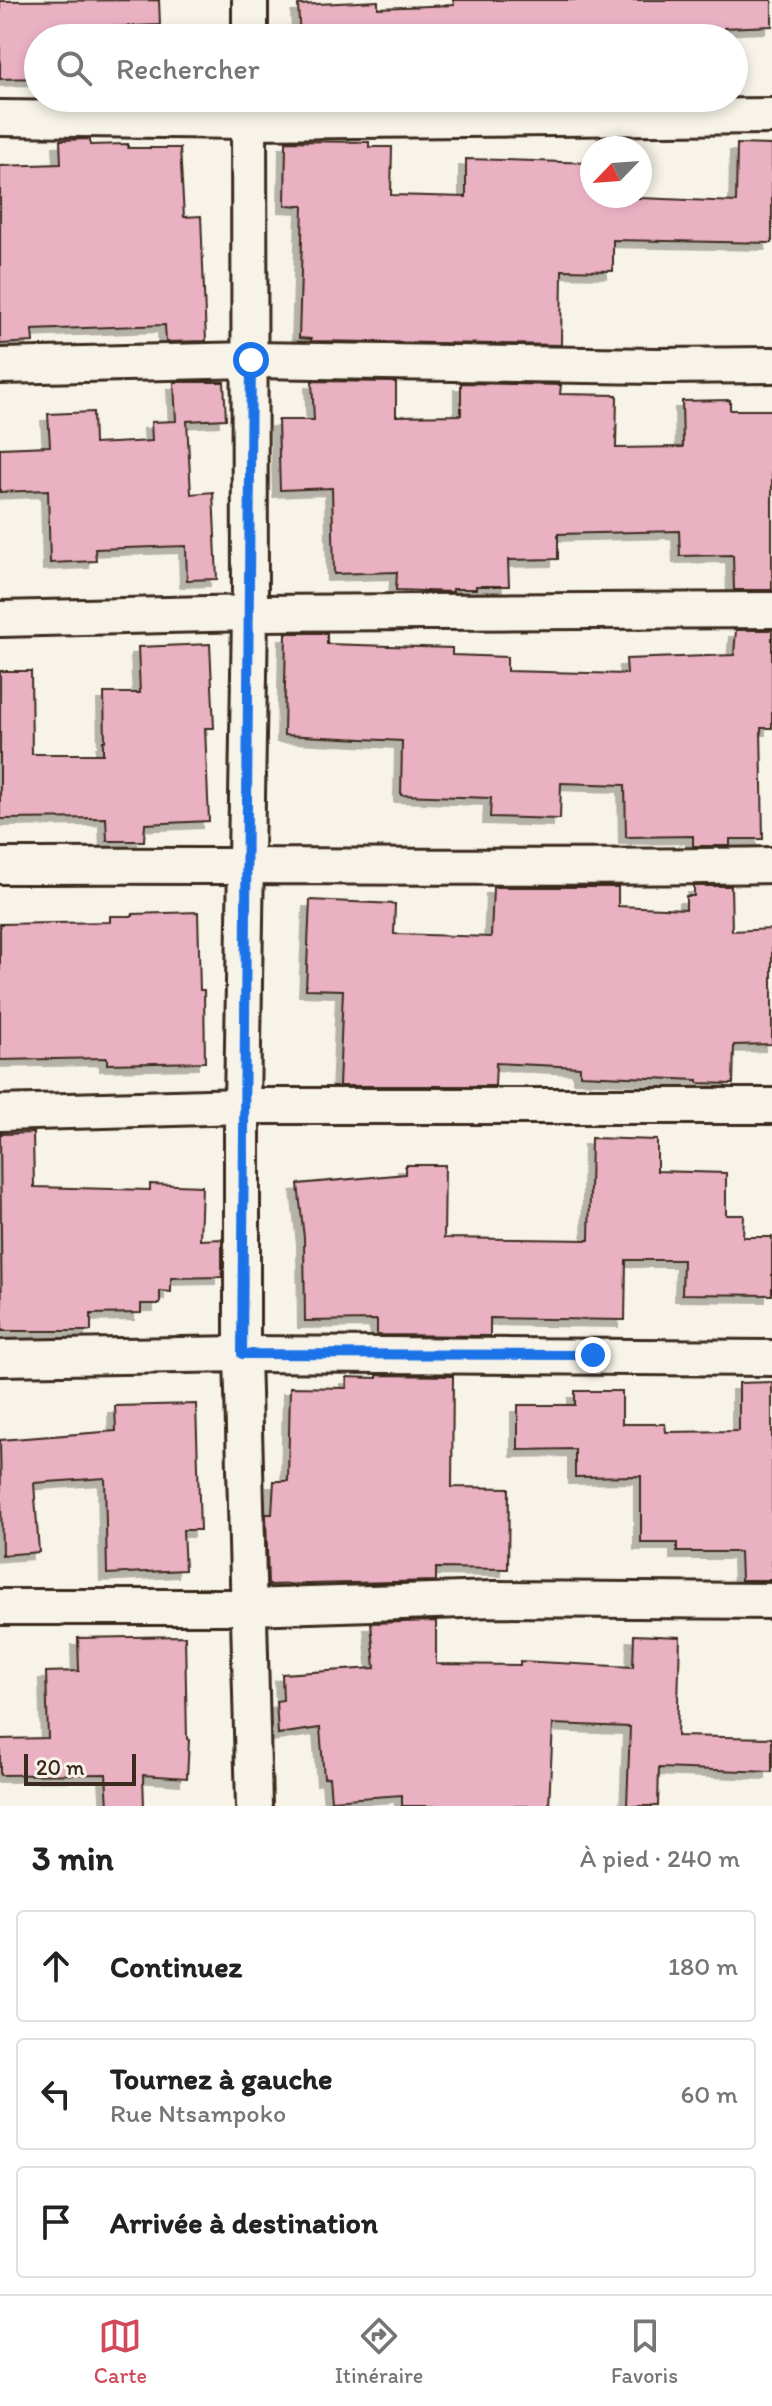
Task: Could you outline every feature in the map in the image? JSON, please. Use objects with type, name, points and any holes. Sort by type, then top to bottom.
[{"type":"street","points":[[250,0],[250,24]]},
{"type":"street","points":[[0,118],[166,112]]},
{"type":"street","points":[[249,112],[250,613],[242,1106],[242,1354],[254,1806]]},
{"type":"street","points":[[473,112],[772,116]]},
{"type":"street","points":[[0,366],[251,360],[772,365]]},
{"type":"street","points":[[0,619],[250,613],[772,610]]},
{"type":"street","points":[[0,866],[612,868],[772,865]]},
{"type":"street","points":[[0,1113],[242,1106],[772,1106]]},
{"type":"street","points":[[0,1358],[242,1354],[772,1358]]},
{"type":"street","points":[[0,1607],[248,1607],[494,1599],[772,1601]]},
{"type":"building","points":[[159,0],[160,24],[24,24],[24,78],[0,79],[0,1]]},
{"type":"building","points":[[453,0],[772,0],[772,26],[299,24],[298,5],[378,1],[378,8],[454,5]]},
{"type":"building","points":[[90,139],[90,145],[180,148],[184,217],[201,216],[206,341],[166,342],[165,325],[32,330],[33,342],[0,344],[0,166],[61,164],[60,140]]},
{"type":"building","points":[[286,141],[369,142],[369,147],[392,147],[391,195],[466,197],[466,159],[580,163],[580,208],[652,208],[652,198],[736,202],[737,144],[772,145],[772,243],[613,240],[613,271],[562,270],[561,345],[311,341],[299,338],[303,206],[285,205]]},
{"type":"building","points":[[312,381],[396,382],[396,416],[461,415],[461,383],[561,385],[560,394],[617,395],[616,448],[683,447],[682,401],[730,400],[730,410],[772,410],[772,590],[734,590],[733,555],[680,556],[679,531],[558,534],[558,559],[508,560],[509,586],[476,586],[476,589],[453,589],[453,592],[396,590],[397,572],[334,574],[332,488],[280,490],[278,420],[314,420]]},
{"type":"building","points":[[174,382],[224,382],[226,419],[187,421],[191,494],[213,492],[217,579],[187,580],[186,546],[95,549],[96,561],[50,563],[48,490],[0,492],[0,448],[50,446],[48,414],[93,412],[94,444],[152,441],[151,422],[176,421]]},
{"type":"building","points":[[736,630],[772,630],[772,728],[761,728],[763,839],[730,839],[730,846],[693,846],[693,836],[626,837],[625,785],[561,783],[560,819],[490,817],[491,798],[401,795],[402,741],[284,735],[286,633],[327,633],[327,644],[452,648],[452,655],[507,657],[507,671],[627,674],[626,659],[734,655]]},
{"type":"building","points":[[210,644],[214,728],[205,728],[209,821],[145,824],[144,841],[107,841],[106,818],[0,819],[0,671],[31,671],[32,754],[103,754],[104,693],[140,693],[138,647]]},
{"type":"building","points":[[694,886],[731,886],[732,931],[772,929],[772,1044],[734,1045],[733,1084],[580,1075],[580,1067],[496,1063],[495,1086],[339,1086],[343,990],[306,989],[310,900],[395,904],[394,934],[491,937],[493,887],[618,887],[618,906],[686,909],[686,896],[694,896]]},
{"type":"building","points":[[198,912],[205,1062],[107,1064],[107,1058],[0,1060],[0,924],[110,922],[110,916]]},
{"type":"building","points":[[33,1133],[34,1187],[150,1190],[150,1184],[202,1186],[200,1240],[222,1239],[222,1277],[171,1278],[171,1292],[160,1291],[160,1304],[141,1304],[141,1313],[91,1314],[91,1331],[2,1331],[0,1134]]},
{"type":"building","points":[[591,1138],[657,1140],[657,1171],[726,1173],[726,1215],[744,1215],[743,1237],[772,1237],[772,1295],[682,1294],[683,1260],[626,1260],[625,1320],[490,1318],[490,1336],[377,1335],[377,1320],[305,1321],[304,1238],[298,1184],[405,1174],[405,1165],[445,1165],[444,1238],[589,1240]]},
{"type":"building","points":[[377,1375],[453,1376],[452,1487],[509,1488],[508,1569],[436,1568],[436,1581],[268,1585],[266,1514],[272,1514],[274,1481],[288,1481],[290,1387],[347,1388],[347,1377],[377,1378]]},
{"type":"building","points":[[772,1382],[772,1580],[741,1580],[740,1552],[677,1552],[677,1543],[641,1543],[641,1476],[575,1477],[575,1449],[518,1450],[518,1405],[575,1405],[575,1391],[622,1391],[622,1424],[665,1424],[666,1432],[739,1431],[739,1383]]},
{"type":"building","points":[[196,1404],[200,1530],[183,1530],[185,1570],[107,1574],[105,1478],[34,1483],[39,1552],[2,1555],[0,1440],[116,1431],[115,1406]]},
{"type":"building","points":[[436,1621],[436,1664],[520,1665],[520,1661],[633,1667],[634,1635],[680,1637],[677,1736],[772,1738],[772,1772],[659,1768],[658,1806],[627,1806],[630,1727],[553,1724],[549,1806],[402,1806],[402,1795],[331,1800],[329,1777],[324,1778],[320,1728],[278,1734],[276,1701],[283,1700],[282,1674],[375,1668],[371,1623]]},
{"type":"building","points":[[185,1636],[189,1740],[187,1778],[143,1775],[144,1806],[108,1806],[106,1774],[0,1775],[0,1739],[48,1738],[46,1672],[79,1671],[78,1638]]},
{"type":"route","points":[[251,360],[242,1354],[593,1355]]}]
